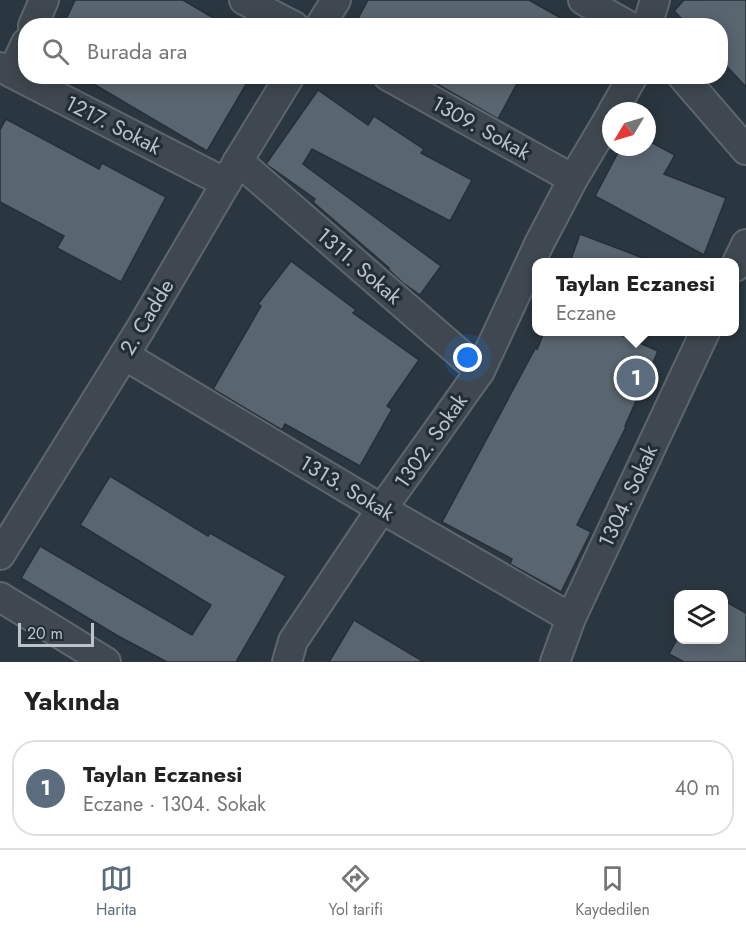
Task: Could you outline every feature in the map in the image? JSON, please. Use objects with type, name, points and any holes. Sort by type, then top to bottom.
[{"type":"street","points":[[36,18],[44,0]]},
{"type":"street","points":[[243,0],[278,18]]},
{"type":"street","points":[[326,18],[336,0]]},
{"type":"street","points":[[583,0],[615,18]]},
{"type":"street","points":[[649,18],[655,0]]},
{"type":"street","points":[[6,70],[18,54]]},
{"type":"street","name":"1217. Sokak","points":[[37,84],[232,172]]},
{"type":"street","name":"2. Cadde","points":[[0,555],[124,355],[285,84]]},
{"type":"street","name":"1309. Sokak","points":[[402,84],[573,179]]},
{"type":"street","name":"1302. Sokak","points":[[618,102],[628,84]]},
{"type":"street","points":[[689,84],[746,150]]},
{"type":"street","name":"1302. Sokak","points":[[532,258],[573,179],[602,130]]},
{"type":"street","name":"1311. Sokak","points":[[232,172],[480,371]]},
{"type":"street","points":[[739,259],[746,244]]},
{"type":"street","name":"1302. Sokak","points":[[287,662],[293,641],[382,509],[480,371],[532,259]]},
{"type":"street","name":"1304. Sokak","points":[[560,660],[571,618],[703,336]]},
{"type":"street","name":"1313. Sokak","points":[[124,355],[382,509],[571,618]]},
{"type":"street","points":[[0,597],[106,662]]},
{"type":"building","points":[[75,0],[183,0],[213,18],[67,18]]},
{"type":"building","points":[[368,0],[529,0],[561,18],[358,18]]},
{"type":"building","points":[[684,0],[746,0],[746,87],[728,68],[728,18],[681,18],[674,11]]},
{"type":"building","points":[[94,84],[246,84],[207,151]]},
{"type":"building","points":[[437,84],[517,84],[498,119]]},
{"type":"building","points":[[318,90],[368,125],[374,116],[424,149],[421,153],[472,180],[450,221],[312,149],[303,164],[441,266],[420,295],[403,283],[313,202],[315,199],[266,164]]},
{"type":"building","points":[[6,119],[99,169],[102,163],[166,197],[121,282],[57,248],[64,236],[0,202],[0,130]]},
{"type":"building","points":[[656,145],[675,155],[664,174],[726,198],[704,255],[595,196],[616,156],[656,156]]},
{"type":"building","points":[[580,234],[643,258],[571,258]]},
{"type":"building","points":[[291,261],[356,310],[353,313],[419,360],[387,406],[392,409],[360,466],[285,424],[282,430],[213,389],[261,306],[258,304]]},
{"type":"building","points":[[542,336],[624,336],[658,351],[626,427],[577,525],[591,532],[561,592],[510,564],[512,559],[442,522],[537,345],[537,350]]},
{"type":"building","points":[[110,476],[208,536],[210,533],[286,576],[236,662],[167,662],[118,636],[21,578],[40,546],[192,635],[211,605],[80,525]]},
{"type":"building","points":[[728,603],[746,613],[746,662],[684,662],[669,654],[674,644],[728,644]]},
{"type":"building","points":[[354,620],[424,662],[329,662]]},
{"type":"place","name":"Taylan Eczanesi","points":[[636,378]]}]
